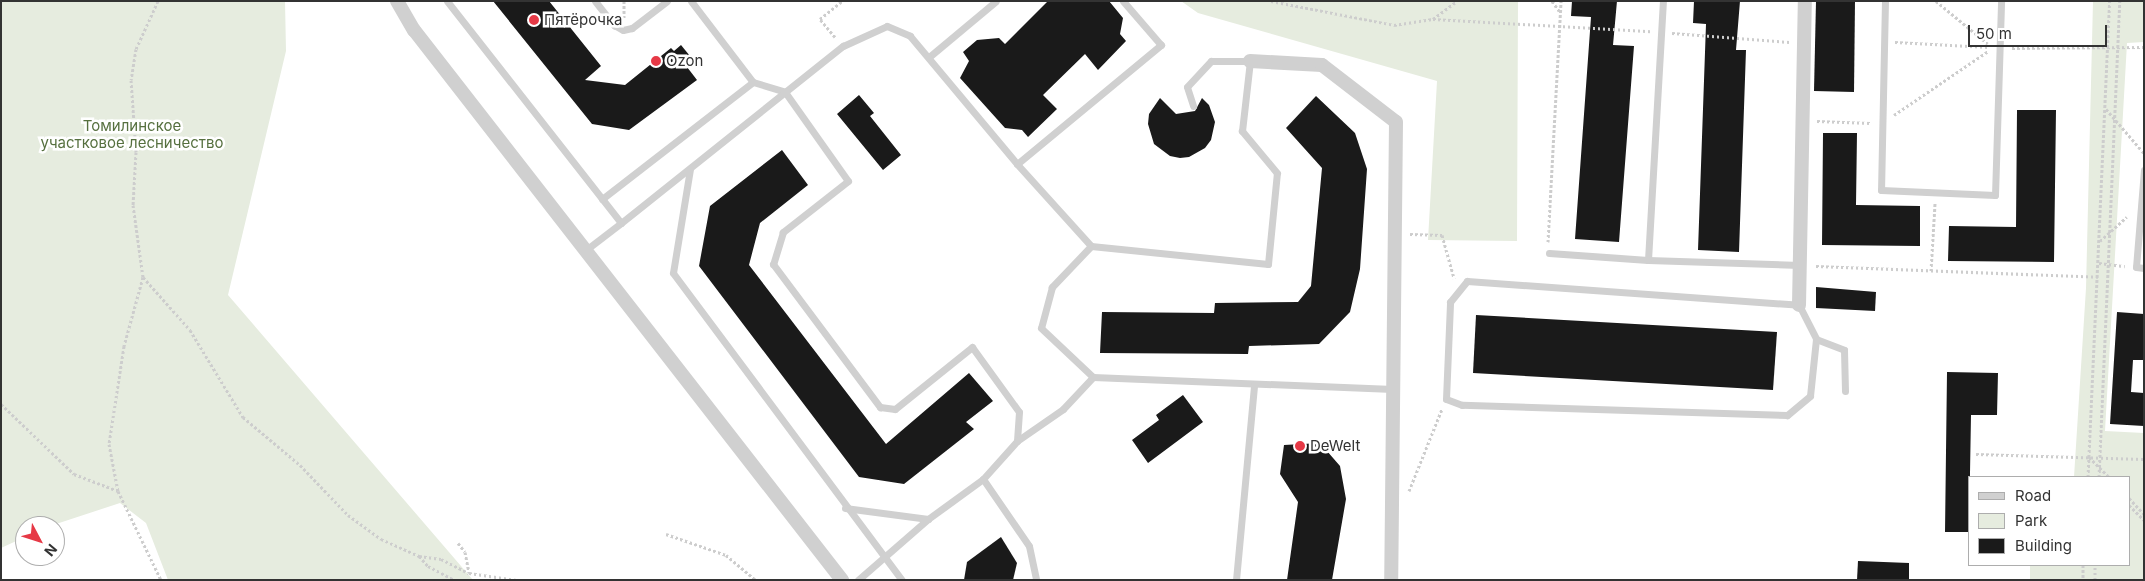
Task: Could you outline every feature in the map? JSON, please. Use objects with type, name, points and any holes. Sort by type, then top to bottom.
[{"type":"street","points":[[397,1],[414,30],[842,580]]},
{"type":"street","points":[[1799,305],[1805,1]]},
{"type":"street","points":[[1250,61],[1322,65],[1396,122],[1391,580]]},
{"type":"lane","points":[[447,1],[621,223]]},
{"type":"lane","points":[[595,1],[614,25],[623,30],[632,28],[667,1]]},
{"type":"lane","points":[[691,1],[753,82],[785,92],[848,181],[783,232],[773,264],[880,407],[895,409],[972,347],[1019,412],[1017,441]]},
{"type":"lane","points":[[929,57],[996,1]]},
{"type":"lane","points":[[1017,164],[1161,45],[1123,1]]},
{"type":"lane","points":[[1648,260],[1663,1]]},
{"type":"lane","points":[[1885,1],[1880,190],[1995,195],[1996,48],[2001,1]]},
{"type":"lane","points":[[586,250],[843,46],[887,26],[910,36],[1017,164],[1092,246],[1268,264],[1277,173],[1242,131],[1250,61],[1211,61],[1188,86],[1193,106]]},
{"type":"lane","points":[[602,199],[753,82]]},
{"type":"lane","points":[[690,169],[673,273],[845,508],[902,580]]},
{"type":"lane","points":[[2140,267],[2141,204],[2144,170]]},
{"type":"lane","points":[[1092,246],[1052,287],[1041,328],[1093,377],[1254,385],[1393,389]]},
{"type":"lane","points":[[1549,253],[1648,260],[1800,265]]},
{"type":"lane","points":[[1467,281],[1799,305],[1816,339],[1810,396],[1787,415],[1462,404],[1446,399],[1450,302],[1467,281]]},
{"type":"lane","points":[[1816,339],[1844,350],[1845,391]]},
{"type":"lane","points":[[858,580],[928,519],[983,479],[1017,441],[1063,409],[1093,377]]},
{"type":"lane","points":[[1236,580],[1254,385]]},
{"type":"lane","points":[[983,479],[1029,546],[1036,580]]},
{"type":"lane","points":[[845,508],[928,519]]},
{"type":"path","points":[[158,1],[136,49],[131,80],[136,152],[133,206],[143,277],[124,346],[109,444],[118,491],[161,580]]},
{"type":"path","points":[[842,1],[820,19],[843,46]]},
{"type":"path","points":[[1271,1],[1394,25],[1433,20],[1661,32],[1803,43]]},
{"type":"path","points":[[1433,20],[1457,1]]},
{"type":"path","points":[[1552,1],[1561,13]]},
{"type":"path","points":[[1549,253],[1561,1]]},
{"type":"path","points":[[1936,1],[1996,48]]},
{"type":"path","points":[[2088,476],[2099,277],[2110,1]]},
{"type":"path","points":[[2099,476],[2120,1]]},
{"type":"path","points":[[1884,41],[1996,48],[2144,47]]},
{"type":"path","points":[[1804,121],[1882,123],[1996,48]]},
{"type":"path","points":[[2105,109],[2144,153]]},
{"type":"path","points":[[1931,271],[1936,193]]},
{"type":"path","points":[[2100,242],[2141,204]]},
{"type":"path","points":[[1395,234],[1442,235],[1459,292]]},
{"type":"path","points":[[2099,263],[2140,267]]},
{"type":"path","points":[[1800,265],[2099,277]]},
{"type":"path","points":[[143,277],[190,330],[243,417],[300,465],[348,515],[381,539],[419,556],[441,559],[469,573],[516,580]]},
{"type":"path","points":[[1408,494],[1446,399]]},
{"type":"path","points":[[1,404],[74,474],[118,491]]},
{"type":"path","points":[[1976,454],[2100,456],[2144,459]]},
{"type":"path","points":[[2089,456],[2107,476]]},
{"type":"path","points":[[2130,499],[2144,514]]},
{"type":"path","points":[[2130,506],[2144,520]]},
{"type":"path","points":[[666,534],[726,555],[756,580]]},
{"type":"path","points":[[458,543],[465,552],[469,573]]},
{"type":"path","points":[[419,556],[428,566],[454,580]]},
{"type":"path","points":[[2083,566],[2083,580]]},
{"type":"path","points":[[2095,566],[2095,580]]},
{"type":"green space","name":"Томилинское участковое лесничество","points":[[1,1],[285,1],[286,51],[228,295],[473,580],[168,580],[146,523],[120,503],[65,521],[65,516],[15,516],[15,542],[1,548]]},
{"type":"green space","points":[[1181,1],[1518,1],[1517,241],[1428,240],[1437,81],[1198,13]]},
{"type":"green space","points":[[2093,1],[2144,1],[2144,42],[2127,43],[2105,431],[2144,433],[2144,580],[2030,580],[2030,566],[2130,566],[2130,476],[2074,476],[2086,288]]},
{"type":"building","points":[[493,1],[549,1],[601,66],[585,80],[625,85],[671,48],[674,51],[681,45],[694,61],[687,67],[697,80],[629,130],[592,124]]},
{"type":"building","points":[[1048,1],[1109,1],[1123,18],[1120,34],[1126,41],[1098,70],[1085,54],[1043,95],[1057,109],[1028,137],[1022,130],[1005,128],[960,78],[969,61],[963,52],[977,40],[999,38],[1005,44]]},
{"type":"building","points":[[1572,1],[1617,1],[1613,45],[1634,46],[1619,242],[1575,239],[1591,17],[1571,16]]},
{"type":"building","points":[[1694,1],[1740,1],[1736,50],[1746,50],[1739,252],[1698,250],[1706,24],[1693,23]]},
{"type":"building","points":[[1816,1],[1855,1],[1854,92],[1814,91]]},
{"type":"building","points":[[859,95],[874,113],[870,116],[901,155],[883,170],[837,114]]},
{"type":"building","points":[[1316,96],[1355,133],[1367,169],[1360,269],[1350,312],[1319,344],[1249,346],[1248,354],[1100,353],[1102,312],[1214,313],[1215,303],[1298,302],[1311,286],[1322,168],[1286,128]]},
{"type":"building","points":[[1160,98],[1176,114],[1195,111],[1202,98],[1209,105],[1215,122],[1211,140],[1205,148],[1189,157],[1180,158],[1170,156],[1154,144],[1148,124],[1149,114]]},
{"type":"building","points":[[2017,110],[2056,110],[2054,262],[1948,261],[1949,226],[2016,227]]},
{"type":"building","points":[[1823,133],[1857,133],[1856,205],[1920,206],[1920,246],[1822,245]]},
{"type":"building","points":[[782,150],[808,185],[760,223],[749,265],[886,444],[969,373],[993,401],[966,422],[974,429],[904,484],[859,477],[699,266],[710,206]]},
{"type":"building","points":[[1816,287],[1876,292],[1875,311],[1816,308]]},
{"type":"building","points":[[2117,312],[2144,314],[2144,360],[2133,360],[2131,392],[2144,393],[2144,426],[2110,424]]},
{"type":"building","points":[[1476,315],[1777,332],[1773,390],[1473,373]]},
{"type":"building","points":[[1947,372],[1998,373],[1997,415],[1971,415],[1968,532],[1945,532]]},
{"type":"building","points":[[1183,395],[1203,422],[1148,463],[1132,440],[1159,420],[1156,415]]},
{"type":"building","points":[[1320,443],[1340,466],[1346,499],[1332,580],[1287,580],[1298,502],[1280,474],[1284,445]]},
{"type":"building","points":[[1001,537],[1017,563],[1013,580],[964,580],[967,562]]},
{"type":"building","points":[[1858,561],[1909,563],[1909,580],[1857,580]]},
{"type":"place","name":"Пятёрочка","points":[[534,20]]},
{"type":"place","name":"Ozon","points":[[656,61]]},
{"type":"place","name":"DeWelt","points":[[1300,446]]}]
